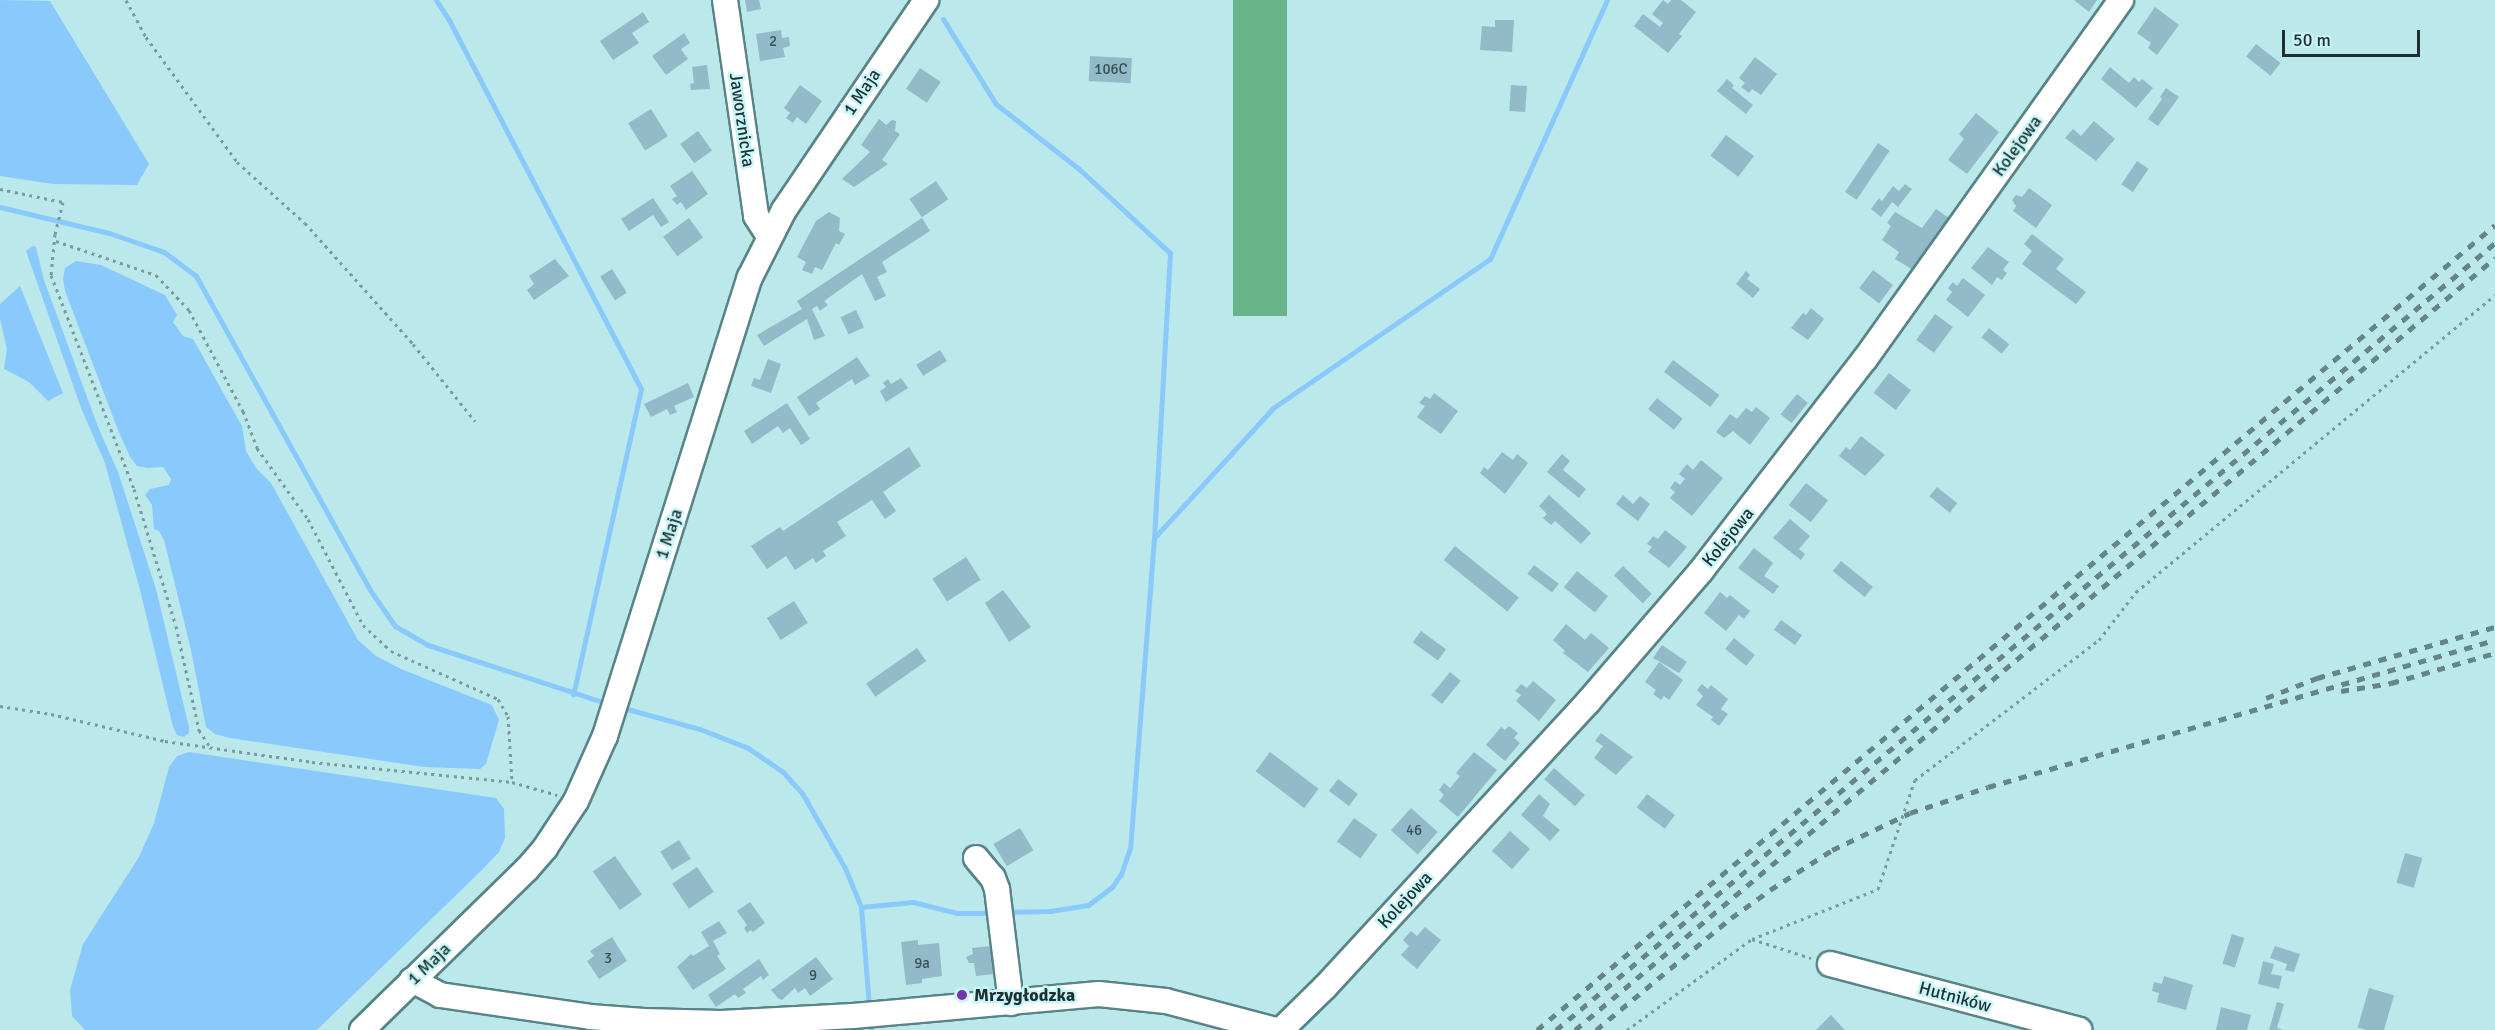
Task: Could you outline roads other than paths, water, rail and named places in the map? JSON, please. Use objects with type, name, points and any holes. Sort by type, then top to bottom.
[{"type":"street","name":"Jaworznicka","points":[[725,0],[756,216],[769,236]]},
{"type":"street","name":"1 Maja","points":[[362,1030],[527,869],[545,848],[576,801],[605,736],[624,679],[750,278],[769,236],[809,170],[926,0]]},
{"type":"street","name":"Kolejowa","points":[[1281,1030],[1325,987],[1588,702],[1701,571],[1865,359],[2121,0]]},
{"type":"street","points":[[976,858],[993,878],[1000,912],[1011,1003]]},
{"type":"street","name":"Hutników","points":[[1830,964],[2079,1030]]},
{"type":"street","points":[[412,980],[440,995],[590,1017],[644,1021],[721,1023],[853,1016],[1099,994],[1144,997],[1276,1030]]},
{"type":"water","points":[[0,0],[50,1],[149,164],[137,185],[53,184],[0,176]]},
{"type":"water","points":[[33,246],[36,247],[44,280],[98,427],[118,472],[156,589],[189,727],[189,733],[184,737],[177,735],[173,727],[140,590],[105,463],[81,408],[26,251]]},
{"type":"water","points":[[76,261],[101,265],[165,295],[177,315],[173,322],[183,336],[193,339],[242,426],[246,451],[256,468],[271,483],[358,640],[376,656],[401,669],[492,705],[499,720],[486,764],[480,769],[424,767],[230,738],[215,734],[206,727],[191,650],[164,540],[159,531],[154,529],[152,505],[145,495],[150,489],[169,485],[171,479],[163,467],[137,466],[130,457],[118,430],[65,291],[63,279],[65,268]]},
{"type":"water","points":[[20,286],[63,393],[48,401],[29,382],[4,369],[7,349],[0,319],[0,304]]},
{"type":"water","points":[[189,752],[496,798],[504,809],[505,838],[499,852],[482,870],[317,1030],[85,1030],[72,1016],[70,990],[83,944],[139,857],[154,823],[169,767],[177,756]]},
{"type":"waterway","points":[[436,0],[449,20],[641,389],[573,695]]},
{"type":"waterway","points":[[1154,538],[1273,408],[1490,259],[1607,0]]},
{"type":"waterway","points":[[943,19],[996,104],[1079,169],[1170,253],[1154,538],[1130,848],[1121,874],[1112,887],[1088,905],[1050,911],[1005,912]]},
{"type":"waterway","points":[[0,207],[109,233],[164,252],[196,276],[370,590],[395,626],[428,645],[608,704]]},
{"type":"waterway","points":[[620,707],[700,729],[748,748],[783,772],[802,793],[845,868],[861,907],[869,1007]]},
{"type":"waterway","points":[[861,907],[913,902],[957,913],[992,913]]},
{"type":"waterway","points":[[870,1020],[871,1030]]},
{"type":"railway","points":[[1537,1030],[2495,225]]},
{"type":"railway","points":[[1556,1030],[2495,243]]},
{"type":"railway","points":[[1575,1030],[2495,258]]},
{"type":"railway","points":[[2266,698],[2317,678],[2495,627]]},
{"type":"railway","points":[[1596,1030],[1731,918],[1770,890],[1832,850],[1910,813],[1988,787],[2495,640]]},
{"type":"railway","points":[[2341,691],[2391,683],[2495,653]]},
{"type":"place","name":"Mrzygłodzka","points":[[962,995]]}]
